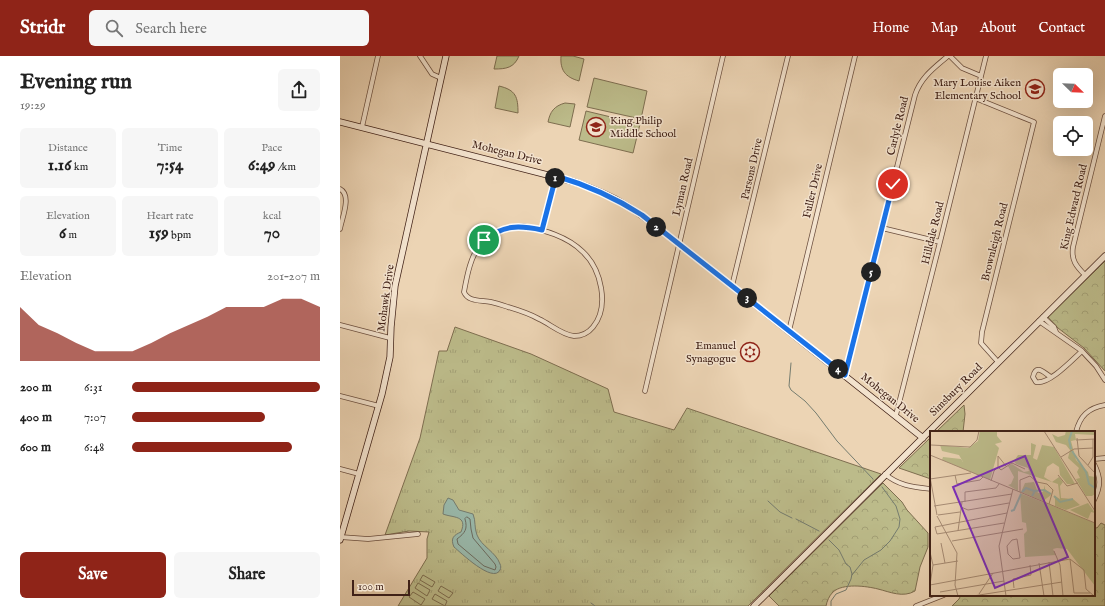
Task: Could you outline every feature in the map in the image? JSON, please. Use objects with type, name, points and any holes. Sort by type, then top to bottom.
[{"type":"street","points":[[362,127],[378,56]]},
{"type":"street","points":[[420,56],[432,74],[441,78]]},
{"type":"street","name":"Mohawk Drive","points":[[340,538],[388,372],[395,286],[446,56]]},
{"type":"street","name":"Lyman Road","points":[[645,391],[723,56]]},
{"type":"street","name":"Parsons Drive","points":[[732,286],[788,56]]},
{"type":"street","name":"Fuller Drive","points":[[789,331],[855,56]]},
{"type":"street","points":[[949,56],[962,68],[981,76]]},
{"type":"street","name":"Carlyle Road","points":[[845,375],[917,90],[926,74],[949,56]]},
{"type":"street","name":"Hilldale Road","points":[[896,415],[986,56]]},
{"type":"street","name":"Brownleigh Road","points":[[976,98],[1034,122],[982,332],[981,343],[998,362]]},
{"type":"street","name":"King Edward Road","points":[[1085,275],[1074,262],[1072,257],[1073,247],[1105,116]]},
{"type":"street","name":"Mohegan Drive","points":[[340,122],[556,176],[599,191],[623,203],[642,215],[896,415],[923,438]]},
{"type":"street","points":[[542,230],[556,176]]},
{"type":"street","points":[[340,189],[344,191],[347,197],[340,229]]},
{"type":"street","points":[[523,226],[542,230],[566,239],[585,253],[598,275],[601,292],[600,314],[597,322],[584,334],[575,336],[566,334],[538,318],[491,302],[474,300],[465,295],[464,292],[470,263],[476,250],[492,233],[509,227],[523,226]]},
{"type":"street","points":[[882,228],[940,242]]},
{"type":"street","name":"Simsbury Road","points":[[754,606],[1105,256]]},
{"type":"street","points":[[1041,319],[1051,330],[1082,351],[1096,366],[1105,380]]},
{"type":"street","points":[[340,325],[390,338]]},
{"type":"street","points":[[1051,377],[1062,370],[1082,351]]},
{"type":"street","points":[[340,396],[379,406]]},
{"type":"street","points":[[1076,431],[1078,423],[1082,416],[1089,410],[1105,406]]},
{"type":"street","points":[[1095,459],[1105,458]]},
{"type":"street","points":[[1095,466],[1098,471],[1100,484],[1095,497]]},
{"type":"street","points":[[340,469],[359,474]]},
{"type":"street","points":[[885,474],[892,480],[901,484],[930,489]]},
{"type":"street","points":[[340,538],[368,539],[418,534]]},
{"type":"street","points":[[916,606],[941,596]]},
{"type":"green space","points":[[497,56],[519,56],[515,63],[509,67],[494,69]]},
{"type":"green space","points":[[561,56],[573,56],[584,59],[579,81],[570,77],[564,72],[561,65]]},
{"type":"green space","points":[[594,78],[647,91],[641,119],[587,107]]},
{"type":"green space","points":[[499,86],[509,90],[515,95],[518,113],[495,108]]},
{"type":"green space","points":[[565,103],[575,104],[570,127],[548,122],[553,110]]},
{"type":"green space","points":[[586,111],[640,124],[633,153],[579,140]]},
{"type":"green space","points":[[1105,261],[1105,371],[1084,348],[1058,328],[1048,317]]},
{"type":"green space","points":[[455,327],[531,354],[608,389],[614,412],[674,430],[687,408],[881,474],[748,606],[398,606],[427,558],[427,539],[429,532],[409,531],[385,535],[420,438],[439,351],[447,351]]},
{"type":"green space","points":[[964,405],[965,414],[963,431],[937,431]]},
{"type":"green space","points":[[930,438],[930,479],[899,468]]},
{"type":"green space","points":[[883,483],[902,502],[907,510],[928,533],[928,547],[920,567],[915,591],[901,594],[867,587],[848,586],[837,589],[833,592],[828,599],[826,606],[779,606],[769,596]]},
{"type":"green space","points":[[1101,523],[1105,525],[1105,606],[952,606],[960,596],[1095,596],[1095,527],[1097,528]]},
{"type":"green space","points":[[423,575],[435,582],[432,587],[420,580]]},
{"type":"green space","points":[[418,583],[430,590],[427,596],[415,588]]},
{"type":"green space","points":[[441,586],[453,593],[449,598],[438,591]]},
{"type":"green space","points":[[413,592],[425,599],[421,605],[409,597]]},
{"type":"green space","points":[[435,594],[447,601],[445,606],[432,599]]},
{"type":"water","points":[[448,498],[453,500],[459,510],[473,514],[476,532],[479,539],[495,556],[500,565],[500,570],[496,573],[491,573],[477,566],[454,547],[452,541],[455,536],[461,532],[463,523],[458,518],[443,514],[444,505]]},
{"type":"waterway","points":[[791,363],[789,386],[791,390],[805,401],[837,441],[873,479]]},
{"type":"waterway","points":[[852,575],[864,560],[881,550],[890,541],[899,527],[900,519],[896,506],[882,487]]},
{"type":"waterway","points":[[768,501],[780,512],[792,518]]},
{"type":"waterway","points":[[796,519],[819,531]]},
{"type":"waterway","points":[[829,540],[839,550],[846,564],[850,567],[852,574],[846,590],[836,594],[831,601],[831,606]]},
{"type":"waterway","points":[[591,603],[595,606]]},
{"type":"place","name":"Mary Louise Aiken Elementary School","points":[[1035,89]]},
{"type":"place","name":"King Philip Middle School","points":[[596,127]]},
{"type":"place","name":"Emanuel Synagogue","points":[[750,352]]},
{"type":"route","points":[[484,240],[492,233],[509,227],[523,226],[542,230],[556,176],[575,182],[599,191],[623,203],[642,215],[845,375],[893,184]]}]
